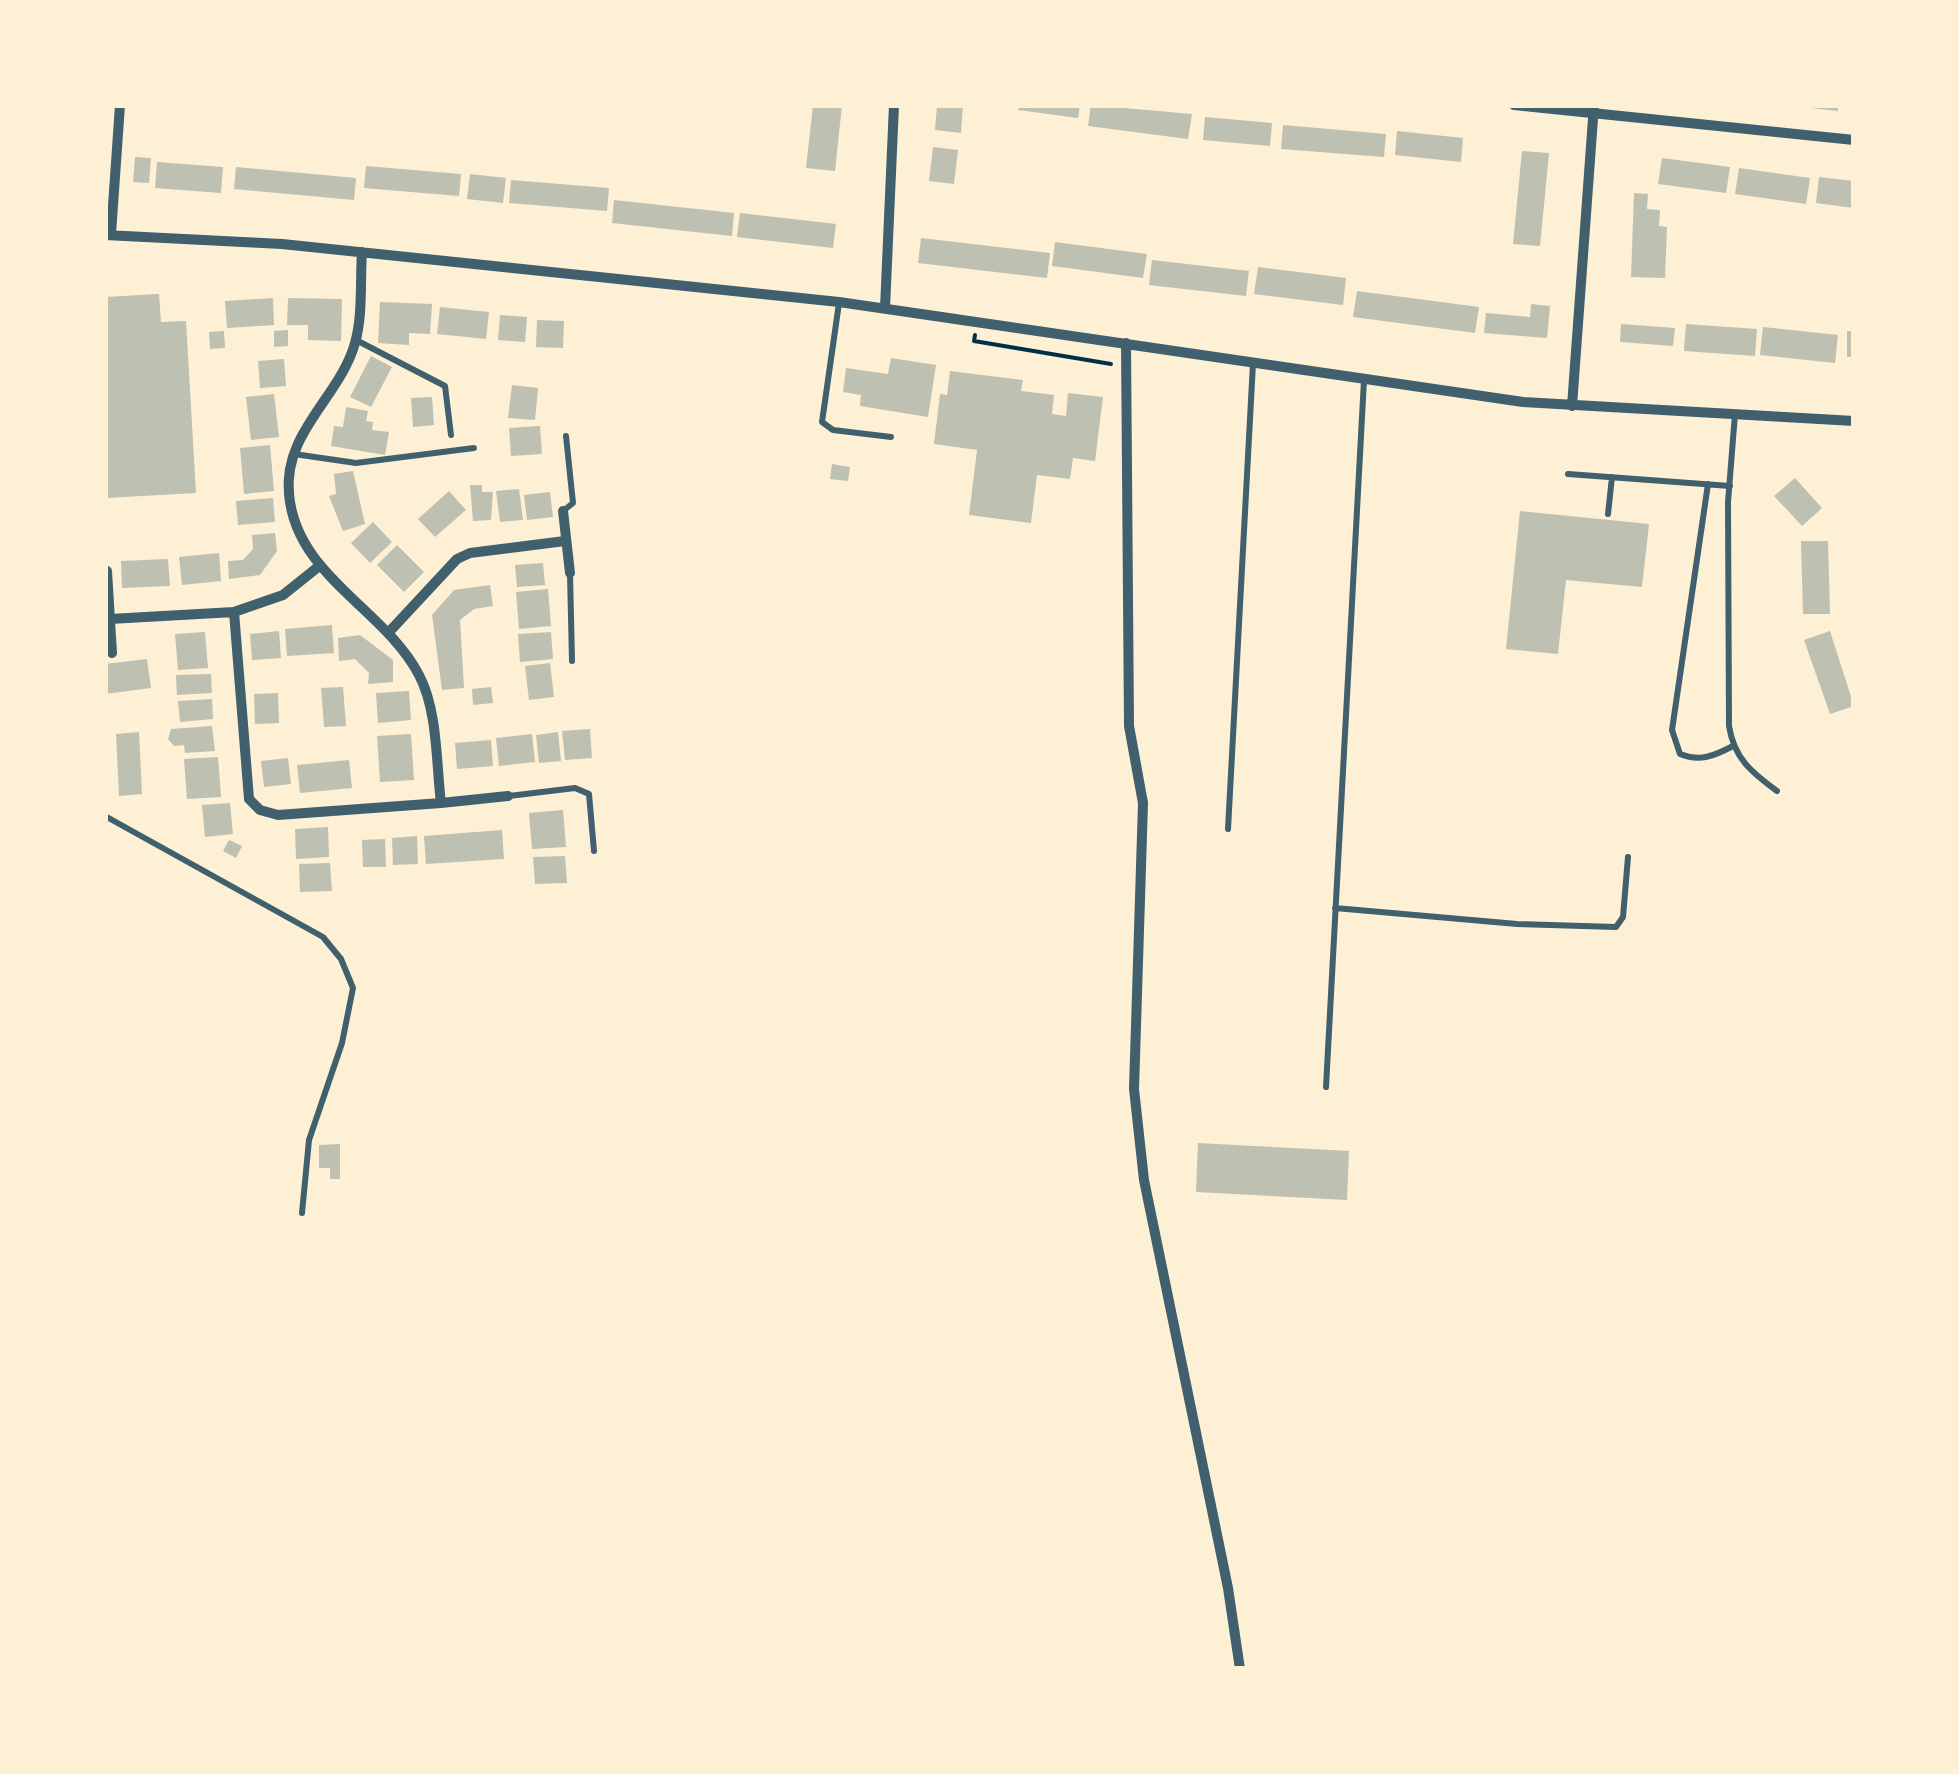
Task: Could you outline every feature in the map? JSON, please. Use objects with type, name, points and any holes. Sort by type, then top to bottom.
[{"type":"street","points":[[120,105],[108,234],[362,252],[839,302],[1364,380],[1572,406],[1854,421]]},
{"type":"street","points":[[885,308],[894,105]]},
{"type":"street","points":[[1514,105],[1594,109],[1854,140]]},
{"type":"street","points":[[1572,406],[1594,109]]},
{"type":"street","points":[[362,252],[356,340],[294,454],[288,489],[291,516],[318,567],[390,630],[422,680],[441,802]]},
{"type":"street","points":[[1126,344],[1129,726],[1144,804],[1134,1089],[1144,1180],[1228,1588],[1240,1669]]},
{"type":"street","points":[[563,511],[570,573]]},
{"type":"street","points":[[390,630],[457,559],[470,552],[565,541]]},
{"type":"street","points":[[110,619],[234,612],[283,595],[318,567]]},
{"type":"street","points":[[107,570],[112,653]]},
{"type":"street","points":[[234,612],[249,799],[260,810],[278,815],[508,796]]},
{"type":"lane","points":[[839,302],[822,422],[833,430],[892,437]]},
{"type":"lane","points":[[356,340],[444,386],[450,435]]},
{"type":"lane","points":[[1228,829],[1252,363]]},
{"type":"lane","points":[[1326,1087],[1364,380]]},
{"type":"lane","points":[[1735,413],[1730,486],[1732,746],[1744,764],[1777,790]]},
{"type":"lane","points":[[563,511],[573,503],[566,436]]},
{"type":"lane","points":[[294,454],[356,464],[474,448]]},
{"type":"lane","points":[[1568,474],[1730,486]]},
{"type":"lane","points":[[1608,514],[1612,477]]},
{"type":"lane","points":[[1708,484],[1672,730],[1680,754],[1690,758],[1705,759],[1732,746]]},
{"type":"lane","points":[[570,573],[572,662]]},
{"type":"lane","points":[[508,796],[576,788],[589,794],[594,850]]},
{"type":"lane","points":[[105,816],[322,936],[342,959],[353,988],[342,1042],[309,1140],[302,1212]]},
{"type":"lane","points":[[1335,908],[1482,922],[1616,926],[1623,918],[1628,857]]},
{"type":"path","points":[[974,341],[1126,367]]},
{"type":"building","points":[[813,105],[842,105],[835,171],[806,168]]},
{"type":"building","points":[[937,105],[963,105],[961,133],[935,130]]},
{"type":"building","points":[[1019,105],[1080,105],[1078,118],[1018,110]]},
{"type":"building","points":[[1091,105],[1192,114],[1188,139],[1088,126]]},
{"type":"building","points":[[1784,105],[1838,105],[1838,111]]},
{"type":"building","points":[[1205,117],[1272,123],[1270,146],[1203,140]]},
{"type":"building","points":[[1283,125],[1386,134],[1384,157],[1281,149]]},
{"type":"building","points":[[1397,131],[1463,138],[1461,162],[1395,155]]},
{"type":"building","points":[[933,147],[958,150],[954,184],[929,181]]},
{"type":"building","points":[[1522,151],[1549,153],[1540,246],[1513,244]]},
{"type":"building","points":[[135,157],[151,158],[149,183],[133,182]]},
{"type":"building","points":[[1662,158],[1730,167],[1726,193],[1658,184]]},
{"type":"building","points":[[157,162],[223,167],[221,193],[155,188]]},
{"type":"building","points":[[366,166],[461,174],[459,196],[364,188]]},
{"type":"building","points":[[236,167],[356,178],[354,200],[234,189]]},
{"type":"building","points":[[1739,168],[1810,178],[1806,204],[1735,194]]},
{"type":"building","points":[[470,174],[506,178],[503,203],[467,199]]},
{"type":"building","points":[[1819,177],[1854,181],[1854,208],[1816,203]]},
{"type":"building","points":[[511,180],[609,188],[607,211],[509,203]]},
{"type":"building","points":[[1634,193],[1648,194],[1647,209],[1660,210],[1659,226],[1667,227],[1665,278],[1631,277]]},
{"type":"building","points":[[614,200],[734,213],[732,236],[612,223]]},
{"type":"building","points":[[740,213],[836,224],[833,248],[737,237]]},
{"type":"building","points":[[921,238],[1050,253],[1047,278],[918,263]]},
{"type":"building","points":[[1055,242],[1147,254],[1143,278],[1052,266]]},
{"type":"building","points":[[1152,260],[1249,271],[1246,296],[1149,285]]},
{"type":"building","points":[[1258,267],[1346,278],[1343,305],[1254,294]]},
{"type":"building","points":[[1357,291],[1479,307],[1475,333],[1353,317]]},
{"type":"building","points":[[159,294],[161,322],[186,321],[196,493],[105,498],[105,297]]},
{"type":"building","points":[[273,298],[274,325],[227,328],[225,301]]},
{"type":"building","points":[[288,298],[342,299],[341,341],[308,340],[308,325],[287,325]]},
{"type":"building","points":[[380,302],[432,304],[430,334],[409,333],[409,345],[378,343]]},
{"type":"building","points":[[1531,304],[1550,306],[1547,338],[1484,333],[1486,313],[1530,317]]},
{"type":"building","points":[[440,307],[489,312],[486,339],[437,334]]},
{"type":"building","points":[[500,315],[527,317],[525,342],[498,340]]},
{"type":"building","points":[[537,320],[564,321],[563,348],[536,347]]},
{"type":"building","points":[[1621,324],[1675,328],[1673,346],[1620,342]]},
{"type":"building","points":[[1686,324],[1757,329],[1755,356],[1684,351]]},
{"type":"building","points":[[1763,327],[1838,335],[1835,363],[1760,355]]},
{"type":"building","points":[[288,330],[288,346],[274,347],[274,331]]},
{"type":"building","points":[[224,331],[225,348],[210,349],[209,332]]},
{"type":"building","points":[[1847,331],[1854,331],[1854,357],[1847,357]]},
{"type":"building","points":[[371,356],[392,367],[371,407],[350,397]]},
{"type":"building","points":[[891,358],[936,365],[928,417],[860,406],[861,395],[843,392],[846,368],[888,374]]},
{"type":"building","points":[[284,359],[286,386],[260,388],[258,361]]},
{"type":"building","points":[[950,371],[1023,380],[1021,391],[1054,395],[1052,414],[1066,416],[1068,393],[1103,397],[1095,461],[1073,458],[1070,479],[1037,475],[1031,523],[969,515],[977,450],[934,444],[940,394],[947,395]]},
{"type":"building","points":[[512,385],[538,388],[535,420],[508,418]]},
{"type":"building","points":[[274,394],[279,437],[251,440],[246,397]]},
{"type":"building","points":[[432,397],[434,425],[413,427],[411,398]]},
{"type":"building","points":[[346,407],[368,411],[366,421],[373,422],[372,430],[389,432],[385,455],[331,446],[334,426],[343,427]]},
{"type":"building","points":[[540,426],[542,454],[511,456],[509,428]]},
{"type":"building","points":[[270,445],[274,491],[244,494],[240,448]]},
{"type":"building","points":[[832,464],[850,467],[848,481],[830,479]]},
{"type":"building","points":[[353,471],[365,524],[343,531],[329,496],[336,494],[334,474]]},
{"type":"building","points":[[1795,478],[1822,508],[1802,526],[1774,496]]},
{"type":"building","points":[[470,485],[482,485],[482,492],[493,492],[491,520],[473,521]]},
{"type":"building","points":[[519,489],[523,520],[500,522],[496,491]]},
{"type":"building","points":[[449,491],[466,510],[435,537],[418,519]]},
{"type":"building","points":[[550,492],[553,517],[527,520],[524,495]]},
{"type":"building","points":[[273,498],[275,522],[238,525],[236,501]]},
{"type":"building","points":[[1520,511],[1649,524],[1642,587],[1566,580],[1558,654],[1506,649]]},
{"type":"building","points":[[373,522],[392,542],[370,563],[351,543]]},
{"type":"building","points":[[275,533],[277,551],[260,575],[229,579],[228,561],[243,560],[253,549],[252,535]]},
{"type":"building","points":[[1801,541],[1828,541],[1830,614],[1803,614]]},
{"type":"building","points":[[397,545],[424,572],[404,592],[377,565]]},
{"type":"building","points":[[219,553],[221,581],[182,585],[179,557]]},
{"type":"building","points":[[168,559],[170,586],[122,588],[121,561]]},
{"type":"building","points":[[543,563],[545,585],[517,587],[515,565]]},
{"type":"building","points":[[490,585],[493,606],[474,609],[460,620],[464,688],[442,690],[432,615],[454,590]]},
{"type":"building","points":[[548,589],[551,626],[519,629],[516,592]]},
{"type":"building","points":[[332,625],[334,653],[287,656],[285,629]]},
{"type":"building","points":[[279,631],[281,658],[252,660],[250,634]]},
{"type":"building","points":[[1830,631],[1854,706],[1830,714],[1804,640]]},
{"type":"building","points":[[205,632],[208,668],[178,670],[175,634]]},
{"type":"building","points":[[551,632],[553,659],[520,662],[518,634]]},
{"type":"building","points":[[360,635],[393,660],[393,682],[368,684],[369,673],[355,659],[339,661],[338,638]]},
{"type":"building","points":[[147,659],[151,688],[105,694],[105,664]]},
{"type":"building","points":[[550,663],[554,697],[529,700],[525,666]]},
{"type":"building","points":[[211,674],[212,693],[177,695],[176,675]]},
{"type":"building","points":[[343,687],[346,726],[324,727],[321,688]]},
{"type":"building","points":[[491,687],[493,703],[473,705],[472,689]]},
{"type":"building","points":[[409,691],[411,720],[378,723],[376,693]]},
{"type":"building","points":[[278,693],[279,723],[255,724],[254,694]]},
{"type":"building","points":[[212,699],[213,719],[180,722],[178,701]]},
{"type":"building","points":[[212,726],[215,751],[185,753],[184,745],[174,746],[168,739],[171,729]]},
{"type":"building","points":[[590,729],[592,758],[565,760],[562,731]]},
{"type":"building","points":[[139,732],[142,794],[119,796],[116,734]]},
{"type":"building","points":[[558,732],[561,761],[539,763],[536,735]]},
{"type":"building","points":[[411,734],[414,780],[380,782],[377,736]]},
{"type":"building","points":[[532,734],[535,762],[499,766],[496,738]]},
{"type":"building","points":[[491,740],[493,766],[457,769],[455,743]]},
{"type":"building","points":[[218,757],[221,797],[187,799],[184,759]]},
{"type":"building","points":[[288,758],[291,784],[264,787],[261,761]]},
{"type":"building","points":[[349,760],[352,788],[300,793],[297,765]]},
{"type":"building","points":[[230,803],[233,834],[205,837],[202,805]]},
{"type":"building","points":[[563,810],[566,847],[532,849],[529,813]]},
{"type":"building","points":[[328,827],[329,857],[296,859],[295,829]]},
{"type":"building","points":[[502,830],[504,859],[426,864],[424,836]]},
{"type":"building","points":[[417,836],[418,864],[393,865],[392,838]]},
{"type":"building","points":[[385,839],[386,867],[363,867],[362,840]]},
{"type":"building","points":[[229,840],[242,846],[236,858],[223,851]]},
{"type":"building","points":[[565,856],[567,883],[535,884],[533,857]]},
{"type":"building","points":[[330,863],[332,891],[300,892],[299,864]]},
{"type":"building","points":[[1198,1143],[1349,1151],[1347,1200],[1196,1192]]},
{"type":"building","points":[[340,1144],[340,1179],[330,1179],[330,1168],[319,1168],[319,1145]]}]
